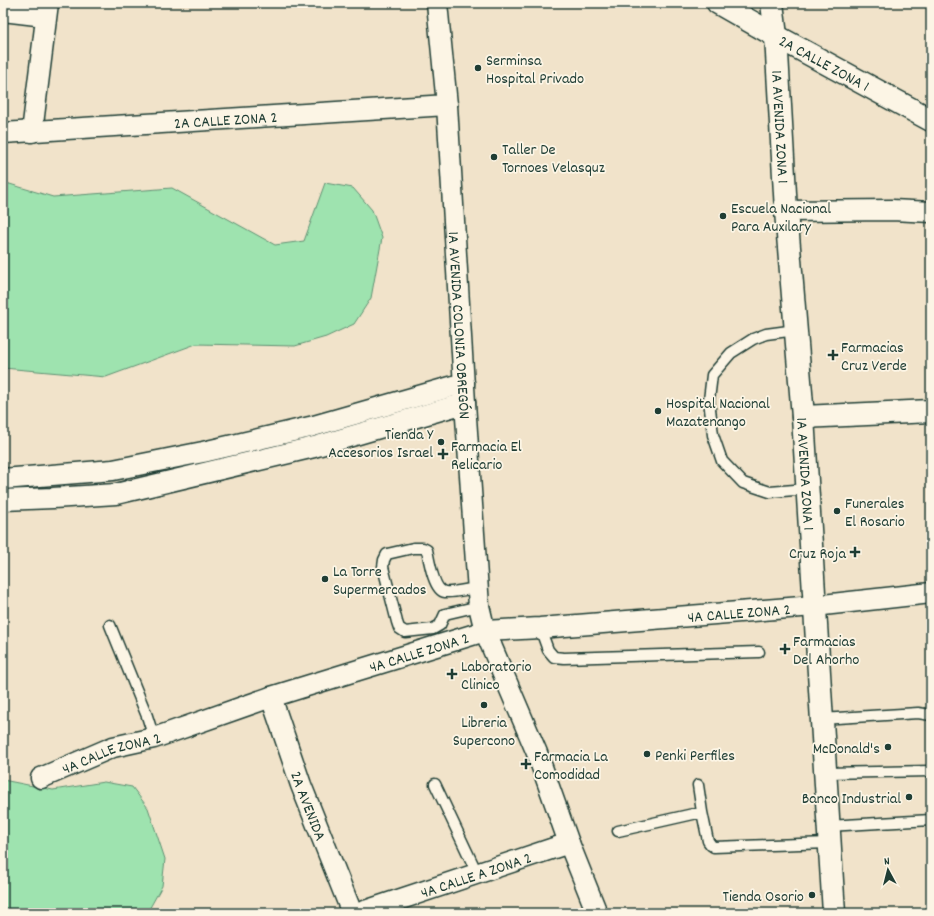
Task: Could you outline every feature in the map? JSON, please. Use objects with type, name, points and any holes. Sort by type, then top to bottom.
[{"type":"main road","name":"2A CALLE ZONA 1","points":[[718,3],[931,120]]},
{"type":"main road","name":"1A AVENIDA ZONA 1","points":[[772,3],[776,36],[786,211],[808,489],[824,773],[834,913]]},
{"type":"main road","points":[[803,417],[931,412]]},
{"type":"street","name":"1A AVENIDA COLONIA OBREGÓN","points":[[437,3],[447,105],[478,597],[485,631],[537,753],[596,913]]},
{"type":"street","points":[[3,11],[46,10],[32,132]]},
{"type":"street","name":"2A CALLE ZONA 2","points":[[3,133],[447,105]]},
{"type":"street","points":[[786,211],[892,210],[931,212]]},
{"type":"street","points":[[3,479],[113,470],[204,452],[310,427],[464,383]]},
{"type":"street","points":[[3,500],[116,494],[314,447],[465,403]]},
{"type":"street","points":[[310,427],[314,447]]},
{"type":"street","points":[[204,452],[209,472]]},
{"type":"street","points":[[50,475],[53,498]]},
{"type":"street","name":"4A CALLE ZONA 2","points":[[41,778],[113,747],[154,738],[271,697],[485,631],[814,606],[931,593]]},
{"type":"street","name":"2A AVENIDA","points":[[271,697],[301,785],[352,913]]},
{"type":"street","name":"4A CALLE A ZONA 2","points":[[360,913],[569,843]]},
{"type":"lane","points":[[796,330],[766,334],[753,339],[731,352],[712,375],[709,400],[713,435],[722,461],[743,483],[770,492],[808,489]]},
{"type":"lane","points":[[413,548],[423,548],[427,550],[439,590],[478,597],[445,614],[440,625],[433,630],[405,632],[399,628],[396,622],[383,567],[384,560],[387,554],[413,548]]},
{"type":"lane","points":[[110,625],[147,716],[154,738]]},
{"type":"lane","points":[[540,628],[548,650],[554,657],[564,658],[759,652]]},
{"type":"lane","points":[[821,719],[918,713],[931,715]]},
{"type":"lane","points":[[824,773],[931,771]]},
{"type":"lane","points":[[435,784],[477,873]]},
{"type":"lane","points":[[698,785],[708,841],[714,847],[828,835],[931,820]]},
{"type":"lane","points":[[618,831],[702,812]]},
{"type":"green space","points":[[3,182],[53,197],[172,188],[275,245],[304,241],[325,183],[353,188],[372,210],[382,238],[371,298],[354,324],[326,337],[295,346],[196,344],[106,377],[3,368]]},
{"type":"green space","points":[[3,780],[53,790],[104,782],[132,787],[148,808],[165,859],[162,886],[147,913],[3,913]]},
{"type":"place","name":"Serminsa Hospital Privado","points":[[478,68]]},
{"type":"place","name":"Taller De Tornoes Velasquz","points":[[494,157]]},
{"type":"place","name":"Escuela Nacional Para Auxilary","points":[[723,216]]},
{"type":"place","name":"Farmacias Cruz Verde","points":[[833,355]]},
{"type":"place","name":"Hospital Nacional Mazatenango","points":[[658,411]]},
{"type":"place","name":"Tienda Y Accesorios Israel","points":[[441,442]]},
{"type":"place","name":"Farmacia El Relicario","points":[[443,454]]},
{"type":"place","name":"Funerales El Rosario","points":[[837,511]]},
{"type":"place","name":"Cruz Roja","points":[[855,552]]},
{"type":"place","name":"La Torre Supermercados","points":[[325,579]]},
{"type":"place","name":"Farmacias Del Ahorho","points":[[785,649]]},
{"type":"place","name":"Laboratorio Clinico","points":[[452,674]]},
{"type":"place","name":"Libreria Supercono","points":[[484,705]]},
{"type":"place","name":"McDonald's","points":[[888,747]]},
{"type":"place","name":"Penki Perfiles","points":[[647,754]]},
{"type":"place","name":"Farmacia La Comodidad","points":[[526,764]]},
{"type":"place","name":"Banco Industrial","points":[[909,797]]},
{"type":"place","name":"Tienda Osorio","points":[[812,895]]}]
